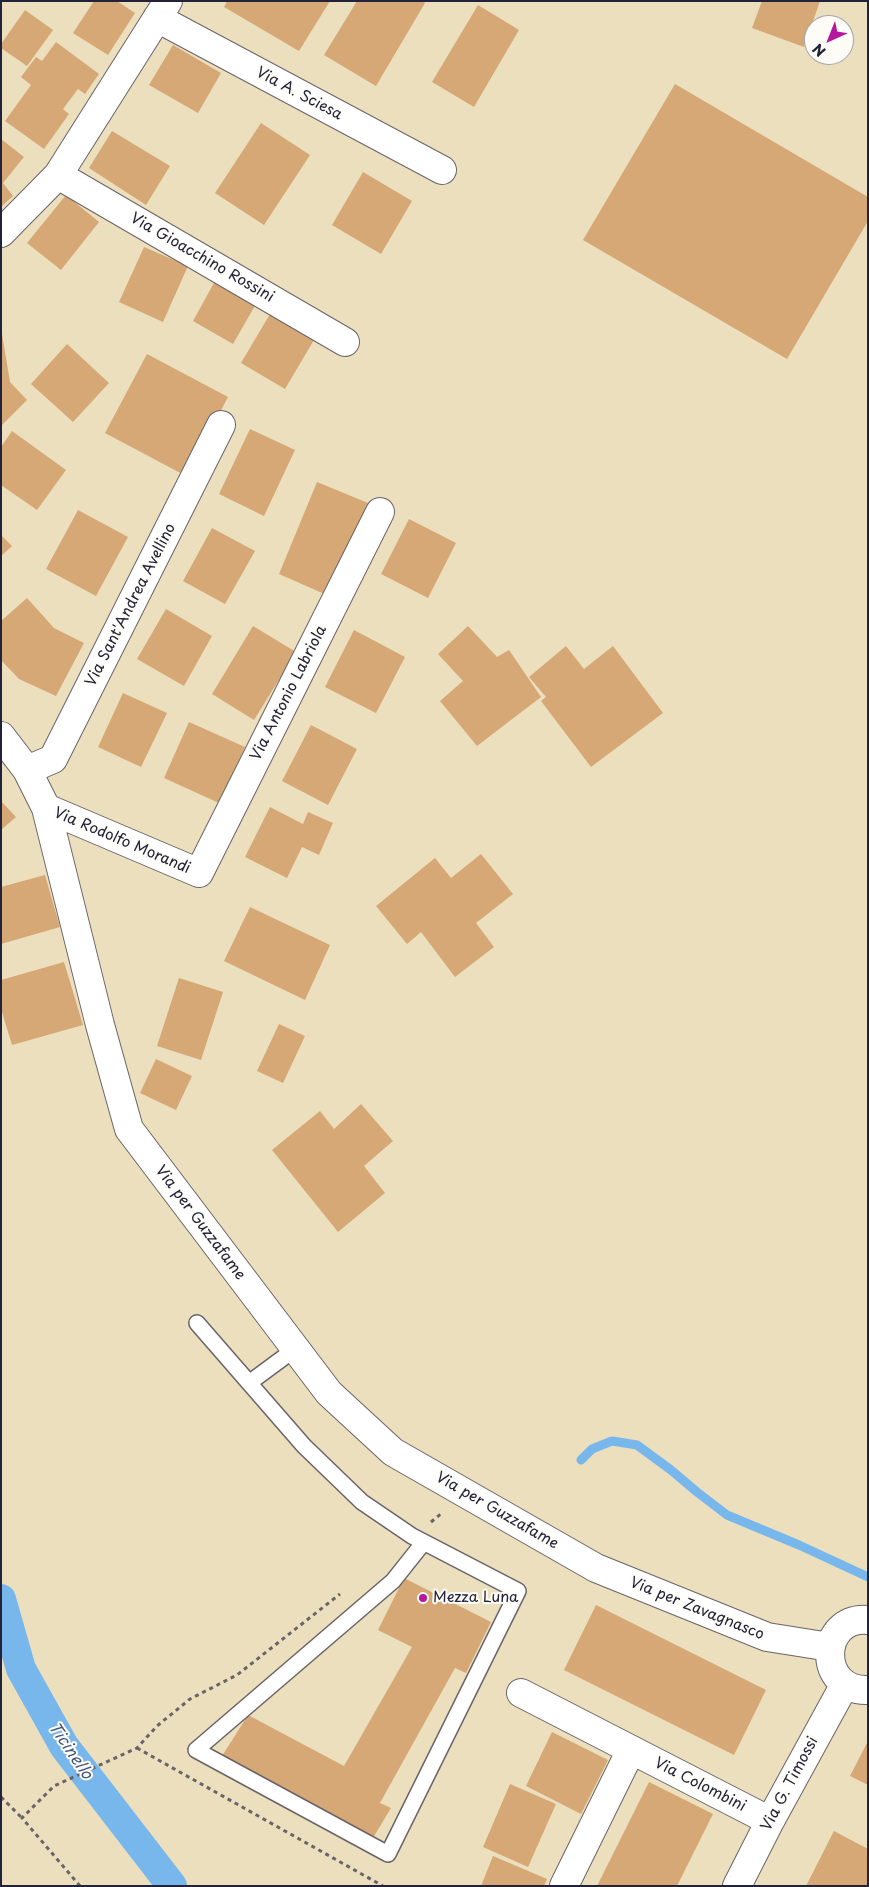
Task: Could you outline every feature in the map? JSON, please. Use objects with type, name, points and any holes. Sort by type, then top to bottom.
[{"type":"street","name":"Via A. Sciesa","points":[[162,10],[442,170]]},
{"type":"street","points":[[1,233],[58,175],[162,10]]},
{"type":"street","name":"Via Gioacchino Rossini","points":[[58,175],[345,342]]},
{"type":"street","name":"Via Sant'Andrea Avellino","points":[[27,770],[53,759],[221,425]]},
{"type":"street","name":"Via Antonio Labriola","points":[[198,873],[380,512]]},
{"type":"street","name":"Via per Guzzafame","points":[[1,736],[27,770],[46,808],[100,1025],[129,1129],[329,1394],[393,1452],[596,1568]]},
{"type":"street","name":"Via Rodolfo Morandi","points":[[46,808],[198,873]]},
{"type":"street","name":"Via per Zavagnasco","points":[[596,1568],[767,1637],[830,1647]]},
{"type":"street","points":[[856,1687],[834,1672],[830,1664],[830,1647],[834,1637],[841,1628],[851,1622],[868,1620]]},
{"type":"street","name":"Via G. Timossi","points":[[736,1886],[770,1820],[856,1687]]},
{"type":"street","name":"Via Colombini","points":[[521,1693],[770,1820]]},
{"type":"street","points":[[564,1886],[630,1750]]},
{"type":"lane","points":[[196,1323],[304,1446],[362,1502],[412,1536],[424,1542],[518,1591],[388,1854],[196,1750],[393,1581],[424,1542]]},
{"type":"lane","points":[[249,1383],[295,1349]]},
{"type":"path","points":[[22,1818],[54,1786],[137,1748],[157,1726],[190,1699],[237,1675],[346,1589]]},
{"type":"path","points":[[137,1748],[383,1886]]},
{"type":"path","points":[[1,1797],[22,1818],[80,1886]]},
{"type":"building","points":[[94,1],[117,1],[135,13],[108,55],[73,33]]},
{"type":"building","points":[[227,1],[330,1],[299,51],[224,7]]},
{"type":"building","points":[[357,1],[423,1],[425,3],[376,86],[324,55]]},
{"type":"building","points":[[762,1],[820,1],[815,15],[804,15],[804,47],[752,28]]},
{"type":"building","points":[[478,5],[519,30],[474,107],[432,82]]},
{"type":"building","points":[[25,10],[53,30],[27,66],[1,48],[1,44]]},
{"type":"building","points":[[56,42],[99,74],[85,94],[78,89],[63,109],[69,114],[44,149],[5,121],[31,85],[21,77],[36,57],[42,61]]},
{"type":"building","points":[[173,45],[221,73],[198,113],[149,85]]},
{"type":"building","points":[[675,84],[868,197],[868,221],[787,359],[583,240]]},
{"type":"building","points":[[261,123],[310,155],[264,225],[215,193]]},
{"type":"building","points":[[112,131],[170,166],[146,205],[89,168]]},
{"type":"building","points":[[1,139],[24,157],[3,183],[13,196],[1,207]]},
{"type":"building","points":[[363,172],[412,201],[381,254],[332,225]]},
{"type":"building","points":[[66,195],[99,222],[61,270],[27,243]]},
{"type":"building","points":[[144,247],[188,266],[163,322],[119,302]]},
{"type":"building","points":[[215,281],[256,304],[233,344],[193,321]]},
{"type":"building","points":[[270,314],[314,340],[285,389],[241,363]]},
{"type":"building","points":[[1,328],[10,382],[27,400],[1,426]]},
{"type":"building","points":[[67,344],[109,383],[73,422],[31,384]]},
{"type":"building","points":[[147,354],[228,397],[186,476],[105,433]]},
{"type":"building","points":[[250,429],[295,450],[264,516],[219,494]]},
{"type":"building","points":[[12,431],[66,470],[37,510],[1,485],[1,447]]},
{"type":"building","points":[[317,482],[368,503],[329,596],[279,574]]},
{"type":"building","points":[[78,510],[128,537],[96,596],[46,569]]},
{"type":"building","points":[[409,519],[456,543],[428,598],[381,574]]},
{"type":"building","points":[[212,528],[255,551],[225,604],[183,581]]},
{"type":"building","points":[[1,535],[12,546],[1,556]]},
{"type":"building","points":[[27,598],[54,628],[84,643],[56,696],[19,679],[1,660],[1,621]]},
{"type":"building","points":[[166,609],[212,636],[184,686],[137,659]]},
{"type":"building","points":[[253,626],[296,652],[254,720],[212,694]]},
{"type":"building","points":[[468,626],[497,657],[509,650],[541,697],[477,746],[440,701],[463,681],[438,654]]},
{"type":"building","points":[[354,630],[405,657],[376,713],[325,687]]},
{"type":"building","points":[[566,646],[584,669],[613,646],[663,713],[591,767],[541,701],[546,697],[529,677]]},
{"type":"building","points":[[123,693],[167,713],[141,767],[98,747]]},
{"type":"building","points":[[189,722],[245,747],[219,803],[164,778]]},
{"type":"building","points":[[311,725],[357,749],[328,805],[282,781]]},
{"type":"building","points":[[1,801],[16,817],[1,830]]},
{"type":"building","points":[[270,807],[303,824],[308,812],[333,823],[319,855],[302,847],[287,878],[245,857]]},
{"type":"building","points":[[481,854],[513,894],[476,923],[494,947],[455,977],[421,932],[407,944],[376,906],[435,858],[451,878]]},
{"type":"building","points":[[45,875],[60,927],[1,944],[1,887]]},
{"type":"building","points":[[250,907],[330,945],[305,1000],[224,961]]},
{"type":"building","points":[[64,962],[83,1025],[12,1045],[1,1009],[1,980]]},
{"type":"building","points":[[179,978],[223,992],[201,1060],[157,1046]]},
{"type":"building","points":[[279,1024],[305,1036],[283,1083],[257,1071]]},
{"type":"building","points":[[156,1059],[192,1076],[176,1110],[140,1093]]},
{"type":"building","points":[[361,1104],[393,1141],[364,1166],[385,1193],[338,1232],[272,1150],[320,1111],[334,1129]]},
{"type":"building","points":[[404,1578],[491,1622],[466,1673],[455,1668],[380,1803],[391,1808],[373,1838],[222,1756],[248,1715],[344,1766],[412,1647],[378,1630]]},
{"type":"building","points":[[596,1605],[766,1690],[734,1755],[564,1670]]},
{"type":"building","points":[[552,1732],[608,1760],[581,1814],[526,1786]]},
{"type":"building","points":[[868,1741],[868,1785],[850,1776]]},
{"type":"building","points":[[649,1782],[713,1814],[677,1886],[597,1886]]},
{"type":"building","points":[[510,1784],[556,1804],[528,1867],[483,1847]]},
{"type":"building","points":[[834,1831],[868,1849],[868,1886],[806,1886]]},
{"type":"building","points":[[493,1856],[547,1879],[544,1886],[481,1886]]},
{"type":"waterway","points":[[581,1460],[592,1449],[612,1441],[637,1445],[727,1515],[799,1545],[868,1577]]},
{"type":"waterway","name":"Ticinello","points":[[1,1599],[21,1669],[64,1746],[172,1886]]},
{"type":"place","name":"Mezza Luna","points":[[423,1598]]}]
